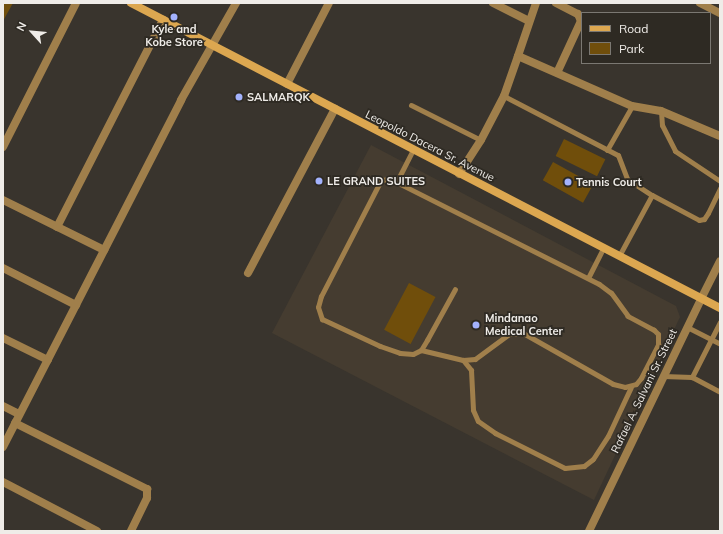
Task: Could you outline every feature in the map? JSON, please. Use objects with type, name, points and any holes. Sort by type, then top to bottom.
[{"type":"main road","name":"Leopoldo Dacera Sr. Avenue","points":[[131,3],[720,308]]},
{"type":"street","points":[[3,147],[76,3]]},
{"type":"street","points":[[3,447],[104,250],[212,45],[236,3]]},
{"type":"street","points":[[288,84],[329,3]]},
{"type":"street","points":[[493,3],[528,21]]},
{"type":"street","points":[[459,174],[481,140],[504,96],[528,21],[536,3]]},
{"type":"street","points":[[556,3],[578,14],[581,22],[557,73]]},
{"type":"street","points":[[700,3],[720,13]]},
{"type":"street","points":[[57,227],[163,20]]},
{"type":"street","points":[[518,56],[632,106],[661,111],[720,136]]},
{"type":"street","points":[[248,273],[335,109]]},
{"type":"street","points":[[3,200],[104,250]]},
{"type":"street","name":"Rafael A. Salvani Sr. Street","points":[[589,531],[720,260]]},
{"type":"street","points":[[3,268],[76,305]]},
{"type":"street","points":[[3,338],[48,360]]},
{"type":"street","points":[[3,406],[19,414]]},
{"type":"street","points":[[15,423],[147,489],[147,498],[131,531]]},
{"type":"street","points":[[3,482],[97,531]]},
{"type":"lane","points":[[504,96],[607,150],[622,160],[627,179],[652,195],[699,220],[704,219],[708,213],[720,188]]},
{"type":"lane","points":[[411,105],[481,140]]},
{"type":"lane","points":[[607,150],[632,106]]},
{"type":"lane","points":[[661,111],[662,125],[675,151],[720,181]]},
{"type":"lane","points":[[397,181],[413,150]]},
{"type":"lane","points":[[455,289],[421,350],[413,354],[400,353],[380,346],[322,319],[318,307],[321,296],[381,180],[386,179],[397,181],[606,288],[628,316],[658,334],[658,344],[642,378],[631,387],[608,436],[593,459],[579,468],[565,468],[495,433],[478,421],[473,410],[471,370],[463,360]]},
{"type":"lane","points":[[619,256],[652,195]]},
{"type":"lane","points":[[588,278],[603,248]]},
{"type":"lane","points":[[692,377],[720,322]]},
{"type":"lane","points":[[687,327],[720,344]]},
{"type":"lane","points":[[421,350],[463,360],[476,359],[485,354],[509,334],[523,333],[613,384],[631,387]]},
{"type":"lane","points":[[663,376],[692,377],[720,392]]},
{"type":"shaded area","name":"Mindanao Medical Center","points":[[371,145],[676,306],[680,317],[594,500],[272,333]]},
{"type":"green space","points":[[3,3],[13,3],[3,21]]},
{"type":"green space","name":"Tennis Court","points":[[564,139],[605,159],[597,176],[556,156]]},
{"type":"green space","name":"Tennis Court","points":[[553,162],[593,184],[583,203],[543,180]]},
{"type":"green space","points":[[409,283],[435,297],[411,344],[384,330]]},
{"type":"place","name":"Kyle and Kobe Store","points":[[174,17]]},
{"type":"place","name":"SALMARQK","points":[[239,97]]},
{"type":"place","name":"LE GRAND SUITES","points":[[319,181]]},
{"type":"place","name":"Tennis Court","points":[[568,182]]},
{"type":"place","name":"Mindanao Medical Center","points":[[476,325]]}]
